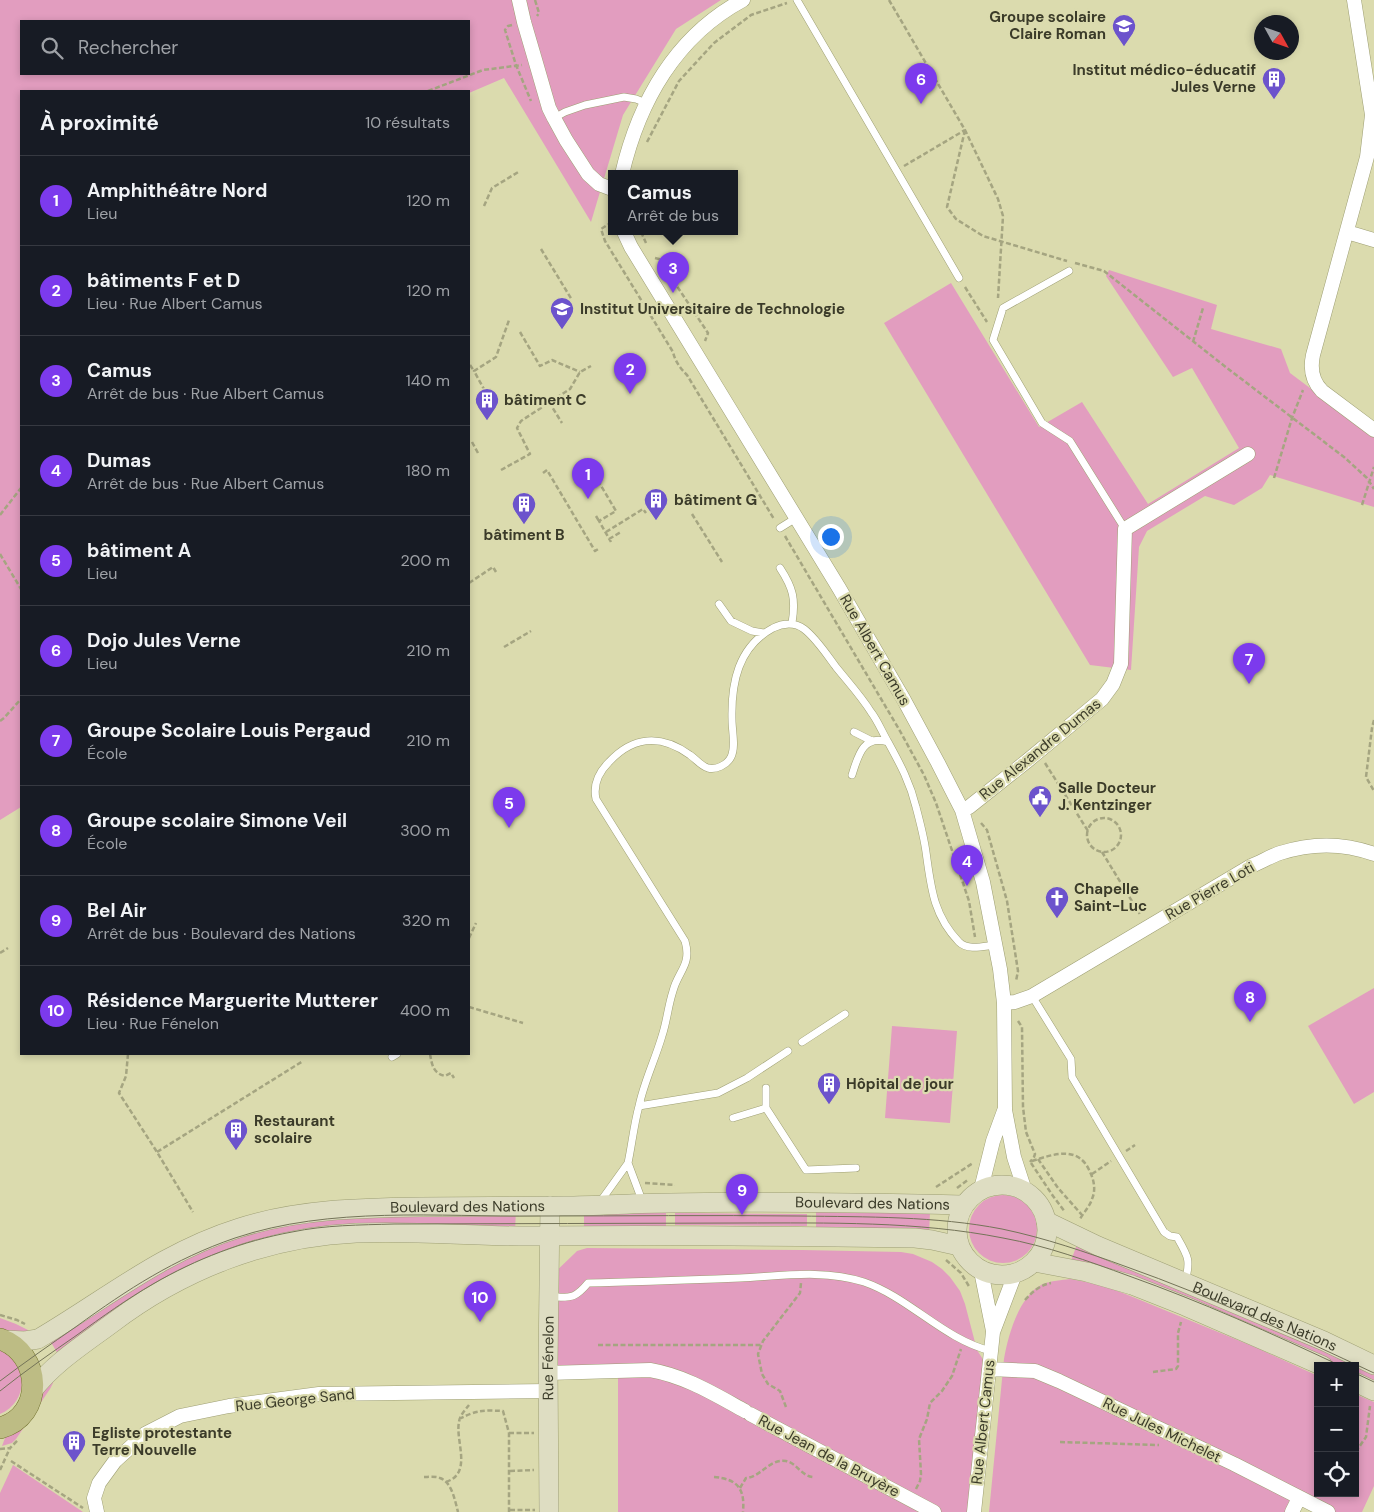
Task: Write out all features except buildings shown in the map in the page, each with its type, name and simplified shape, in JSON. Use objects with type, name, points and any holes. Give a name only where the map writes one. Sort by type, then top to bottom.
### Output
[{"type":"main road","points":[[976,1183],[1002,1184],[1025,1191],[1035,1199],[1042,1209],[1046,1220],[1046,1240],[1043,1250],[1034,1262],[1015,1274],[998,1276],[981,1271],[967,1261],[959,1246],[956,1230],[959,1198],[976,1183]]},
{"type":"main road","name":"Boulevard des Nations","points":[[2,1340],[25,1341],[38,1338],[170,1256],[206,1240],[266,1220],[326,1210],[643,1204],[920,1204],[959,1198]]},
{"type":"main road","name":"Rue Fénelon","points":[[548,1511],[550,1206]]},
{"type":"main road","name":"Boulevard des Nations","points":[[1046,1220],[1098,1246],[1324,1341],[1374,1365]]},
{"type":"main road","name":"Boulevard des Nations","points":[[33,1390],[44,1376],[73,1352],[152,1294],[216,1263],[264,1247],[292,1241],[356,1233],[410,1233],[521,1237],[774,1236],[915,1238],[959,1246]]},
{"type":"main road","name":"Boulevard des Nations","points":[[1034,1262],[1087,1272],[1132,1285],[1314,1362]]},
{"type":"main road","points":[[2,1340],[17,1348],[27,1361],[33,1379],[33,1390],[24,1412],[15,1420],[4,1435]]},
{"type":"main road","points":[[1359,1384],[1373,1390]]},
{"type":"street","points":[[519,0],[549,108],[566,140],[588,174],[599,184],[608,188]]},
{"type":"street","points":[[623,170],[633,135],[646,102],[675,56],[701,29],[728,8],[743,0]]},
{"type":"street","points":[[1354,0],[1370,72],[1373,115],[1367,157],[1313,355],[1311,370],[1316,385],[1322,391],[1374,430]]},
{"type":"street","points":[[1347,232],[1374,240]]},
{"type":"street","name":"Rue Albert Camus","points":[[625,235],[631,248],[839,588],[904,700],[962,810],[983,882],[1000,969],[1004,1003],[1004,1110],[1014,1157],[1025,1191]]},
{"type":"street","points":[[1125,529],[1248,454]]},
{"type":"street","name":"Rue Alexandre Dumas","points":[[962,810],[969,807],[1102,699],[1113,684],[1121,664],[1125,529]]},
{"type":"street","name":"Rue Pierre Loti","points":[[1004,1003],[1032,996],[1252,866],[1280,853],[1306,848],[1336,846],[1358,848],[1374,854]]},
{"type":"street","name":"Rue Albert Camus","points":[[976,1183],[1004,1110]]},
{"type":"street","name":"Rue Albert Camus","points":[[981,1271],[993,1332]]},
{"type":"street","name":"Rue Albert Camus","points":[[974,1512],[993,1332],[1015,1274]]},
{"type":"street","name":"Rue Jules Michelet","points":[[989,1368],[1035,1371],[1059,1381],[1234,1464],[1328,1512]]},
{"type":"street","name":"Rue Jean de la Bruyère","points":[[548,1382],[650,1370],[663,1372],[700,1386],[934,1512]]},
{"type":"street","name":"Rue George Sand","points":[[91,1511],[99,1483],[115,1461],[145,1434],[180,1416],[229,1406],[319,1394],[473,1392],[548,1382]]},
{"type":"street","points":[[1292,1512],[1299,1498]]},
{"type":"lane","points":[[797,0],[959,278]]},
{"type":"lane","points":[[554,118],[585,105],[624,97],[646,102]]},
{"type":"lane","points":[[1069,271],[1003,308],[993,340],[1042,423],[1070,441],[1125,529]]},
{"type":"lane","points":[[780,528],[796,518]]},
{"type":"lane","points":[[780,568],[789,582],[792,591],[795,607],[792,623]]},
{"type":"lane","points":[[719,604],[731,621],[752,631],[764,633]]},
{"type":"lane","points":[[598,1205],[628,1163],[639,1106],[648,1074],[662,1037],[673,989],[688,958],[688,950],[685,941],[596,799],[598,775],[610,760],[627,746],[642,741],[662,741],[674,745],[709,768],[720,767],[726,763],[731,758],[733,744],[734,684],[740,661],[751,645],[764,633],[777,626],[792,623],[804,629],[823,649],[872,712],[909,782],[926,851],[928,872],[937,908],[948,928],[961,944],[969,948],[995,945]]},
{"type":"lane","points":[[854,732],[872,741]]},
{"type":"lane","points":[[852,775],[860,752],[872,741],[879,739],[888,742]]},
{"type":"lane","points":[[1032,996],[1071,1060],[1072,1077],[1164,1232],[1170,1236],[1177,1237],[1184,1248],[1189,1264],[1185,1282]]},
{"type":"lane","points":[[802,1042],[845,1014]]},
{"type":"lane","points":[[639,1106],[718,1094],[747,1078],[788,1051]]},
{"type":"lane","points":[[766,1088],[766,1108],[806,1170],[856,1168]]},
{"type":"lane","points":[[734,1118],[766,1108]]},
{"type":"lane","points":[[628,1163],[643,1204]]},
{"type":"lane","points":[[549,1297],[571,1298],[580,1293],[588,1283],[816,1274],[862,1281],[882,1289],[940,1328],[979,1348],[991,1351]]},
{"type":"path","points":[[645,146],[679,81],[714,43],[751,15],[797,0]]},
{"type":"path","points":[[889,0],[965,130],[998,199],[1002,216],[998,301]]},
{"type":"path","points":[[470,75],[483,70],[536,63]]},
{"type":"path","points":[[431,90],[470,75]]},
{"type":"path","points":[[896,170],[965,130]]},
{"type":"path","points":[[965,130],[947,207],[956,219],[983,236],[1104,271],[1193,342],[1344,456],[1370,482],[1374,489]]},
{"type":"path","points":[[484,206],[492,188],[520,171]]},
{"type":"path","points":[[541,248],[572,300]]},
{"type":"path","points":[[959,278],[989,325],[993,316]]},
{"type":"path","points":[[1193,342],[1203,308]]},
{"type":"path","points":[[474,371],[496,357],[509,320]]},
{"type":"path","points":[[520,332],[540,366],[552,360],[580,372]]},
{"type":"path","points":[[470,365],[485,390]]},
{"type":"path","points":[[501,470],[530,454],[517,428],[521,421],[570,389],[580,372],[591,366]]},
{"type":"path","points":[[1274,478],[1292,418],[1305,385],[1313,377]]},
{"type":"path","points":[[543,399],[562,423]]},
{"type":"path","points":[[472,442],[478,453]]},
{"type":"path","points":[[1362,505],[1374,467]]},
{"type":"path","points":[[543,473],[547,470],[595,551],[600,548]]},
{"type":"path","points":[[594,474],[616,511],[599,521]]},
{"type":"path","points":[[0,515],[20,489]]},
{"type":"path","points":[[605,532],[644,509],[646,513]]},
{"type":"path","points":[[692,514],[722,562]]},
{"type":"path","points":[[596,516],[610,540],[621,532]]},
{"type":"path","points":[[580,536],[584,533]]},
{"type":"path","points":[[0,554],[20,587]]},
{"type":"path","points":[[470,582],[493,567],[496,572]]},
{"type":"path","points":[[504,647],[530,631]]},
{"type":"path","points":[[0,721],[20,700]]},
{"type":"path","points":[[1374,720],[1366,777],[1374,791]]},
{"type":"path","points":[[1038,752],[1088,831],[1092,847],[1102,852],[1108,852],[1118,846],[1121,836],[1118,826],[1114,822],[1104,818],[1094,822],[1088,831]]},
{"type":"path","points":[[1102,852],[1148,928]]},
{"type":"path","points":[[470,936],[476,923]]},
{"type":"path","points":[[0,953],[8,948]]},
{"type":"path","points":[[470,1007],[523,1023]]},
{"type":"path","points":[[128,1055],[126,1076],[119,1093],[158,1152],[193,1212]]},
{"type":"path","points":[[430,1055],[432,1066],[438,1074],[445,1076],[451,1073],[454,1078]]},
{"type":"path","points":[[158,1152],[302,1061]]},
{"type":"path","points":[[1068,1215],[1030,1162],[1058,1154],[1071,1154],[1080,1157],[1086,1163],[1092,1174],[1095,1188],[1091,1203],[1078,1222]]},
{"type":"path","points":[[1038,1159],[1058,1188],[1082,1215]]},
{"type":"path","points":[[934,1188],[976,1161]]},
{"type":"path","points":[[959,1198],[976,1183]]},
{"type":"path","points":[[943,1258],[961,1274],[970,1288]]},
{"type":"path","points":[[786,1407],[780,1391],[768,1384],[762,1374],[758,1354],[762,1345],[800,1293],[801,1274]]},
{"type":"path","points":[[1024,1300],[1044,1284],[1055,1282]]},
{"type":"path","points":[[1153,1372],[1176,1369],[1178,1366],[1178,1334],[1185,1306]]},
{"type":"path","points":[[0,1315],[25,1324]]},
{"type":"path","points":[[909,1499],[920,1481],[919,1440],[927,1419],[930,1403],[942,1391],[952,1376],[963,1340]]},
{"type":"path","points":[[598,1346],[762,1345]]},
{"type":"path","points":[[1359,1447],[1366,1437],[1373,1390]]},
{"type":"path","points":[[446,1482],[456,1476],[462,1462],[458,1429],[459,1419],[471,1402],[473,1392]]},
{"type":"path","points":[[459,1419],[482,1410],[502,1411],[510,1433],[509,1511],[548,1511]]},
{"type":"path","points":[[510,1433],[548,1432]]},
{"type":"path","points":[[0,1470],[4,1435]]},
{"type":"path","points":[[1060,1442],[1162,1445]]},
{"type":"path","points":[[11,1461],[91,1511]]},
{"type":"path","points":[[740,1488],[746,1478],[756,1476],[770,1465],[784,1461],[790,1463],[806,1476],[813,1477]]},
{"type":"path","points":[[509,1471],[548,1469]]},
{"type":"path","points":[[424,1477],[439,1477],[446,1482],[452,1492],[458,1512]]},
{"type":"path","points":[[714,1477],[729,1480],[740,1488],[744,1503],[743,1512]]},
{"type":"shaded area","points":[[0,0],[721,0],[676,29],[623,115],[591,222],[504,78],[470,93],[470,90],[20,90],[20,808],[0,820]]},
{"type":"shaded area","points":[[1109,270],[1217,305],[1211,329],[1281,349],[1290,373],[1374,436],[1374,507],[1270,475],[1262,488],[1234,505],[1205,496],[1147,531],[1139,547],[1131,670],[1090,665],[884,323],[951,283],[1039,427],[1082,402],[1148,504],[1239,448],[1192,368],[1173,377],[1106,276]]},
{"type":"shaded area","points":[[1374,988],[1374,1092],[1354,1104],[1308,1026]]},
{"type":"shaded area","points":[[892,1026],[957,1031],[950,1123],[885,1118]]},
{"type":"shaded area","points":[[1003,1195],[1016,1197],[1027,1205],[1035,1216],[1037,1229],[1035,1242],[1027,1253],[1016,1261],[1003,1263],[990,1261],[979,1253],[971,1242],[969,1229],[971,1216],[979,1205],[990,1197]]},
{"type":"shaded area","points":[[666,1207],[666,1232],[584,1230],[584,1210]]},
{"type":"shaded area","points":[[816,1207],[930,1212],[929,1235],[816,1232]]},
{"type":"shaded area","points":[[516,1209],[515,1232],[242,1249],[59,1356],[48,1337],[175,1257],[289,1219]]},
{"type":"shaded area","points":[[675,1213],[807,1214],[807,1226],[675,1225]]},
{"type":"shaded area","points":[[1078,1242],[1356,1362],[1322,1362],[1070,1263]]},
{"type":"shaded area","points":[[587,1248],[901,1252],[913,1254],[932,1262],[950,1277],[960,1291],[977,1350],[989,1369],[974,1512],[618,1512],[618,1371],[548,1373],[549,1278],[577,1251]]},
{"type":"shaded area","points":[[1070,1279],[1102,1285],[1257,1348],[1314,1374],[1314,1497],[1359,1497],[1359,1396],[1374,1402],[1374,1486],[1362,1512],[1328,1512],[1299,1498],[1292,1512],[989,1512],[1004,1359],[1008,1339],[1016,1317],[1027,1297],[1043,1284]]},
{"type":"shaded area","points":[[0,1318],[28,1330],[26,1336],[0,1329]]},
{"type":"shaded area","points":[[0,1349],[16,1363],[22,1382],[17,1400],[10,1408],[0,1414]]},
{"type":"shaded area","points":[[1359,1364],[1374,1370],[1374,1386],[1359,1379]]},
{"type":"shaded area","points":[[53,1377],[50,1389],[16,1439],[12,1443],[2,1446],[5,1438],[36,1403]]},
{"type":"shaded area","points":[[13,1465],[83,1512],[0,1512],[0,1493]]},
{"type":"tram line","points":[[0,1381],[133,1287],[192,1255],[235,1238],[271,1228],[308,1221],[385,1215],[850,1217],[926,1219],[977,1225],[1050,1241],[1159,1279],[1252,1317],[1374,1373]]},
{"type":"tram line","points":[[0,1391],[38,1362],[134,1296],[169,1275],[203,1259],[256,1240],[304,1230],[394,1224],[840,1223],[938,1228],[971,1232],[1035,1245],[1114,1270],[1210,1307],[1332,1362]]},
{"type":"tram line","points":[[1359,1375],[1374,1382]]},
{"type":"place","name":"Groupe scolaire Claire Roman","points":[[1124,47]]},
{"type":"place","name":"Institut médico-éducatif Jules Verne","points":[[1274,100]]},
{"type":"place","name":"Dojo Jules Verne","points":[[921,104]]},
{"type":"place","name":"Camus","points":[[673,293]]},
{"type":"place","name":"Institut Universitaire de Technologie","points":[[562,330]]},
{"type":"place","name":"bâtiments F et D","points":[[630,394]]},
{"type":"place","name":"bâtiment C","points":[[487,421]]},
{"type":"place","name":"Amphithéâtre Nord","points":[[588,499]]},
{"type":"place","name":"bâtiment G","points":[[656,521]]},
{"type":"place","name":"bâtiment B","points":[[524,525]]},
{"type":"place","name":"Groupe Scolaire Louis Pergaud","points":[[1249,684]]},
{"type":"place","name":"Salle Docteur J. Kentzinger","points":[[1040,818]]},
{"type":"place","name":"bâtiment A","points":[[509,828]]},
{"type":"place","name":"Dumas","points":[[967,886]]},
{"type":"place","name":"Chapelle Saint-Luc","points":[[1057,919]]},
{"type":"place","name":"Groupe scolaire Simone Veil","points":[[1250,1022]]},
{"type":"place","name":"Hôpital de jour","points":[[829,1105]]},
{"type":"place","name":"Restaurant scolaire","points":[[236,1151]]},
{"type":"place","name":"Bel Air","points":[[742,1215]]},
{"type":"place","name":"Résidence Marguerite Mutterer","points":[[480,1322]]},
{"type":"place","name":"Egliste protestante Terre Nouvelle","points":[[74,1463]]}]
